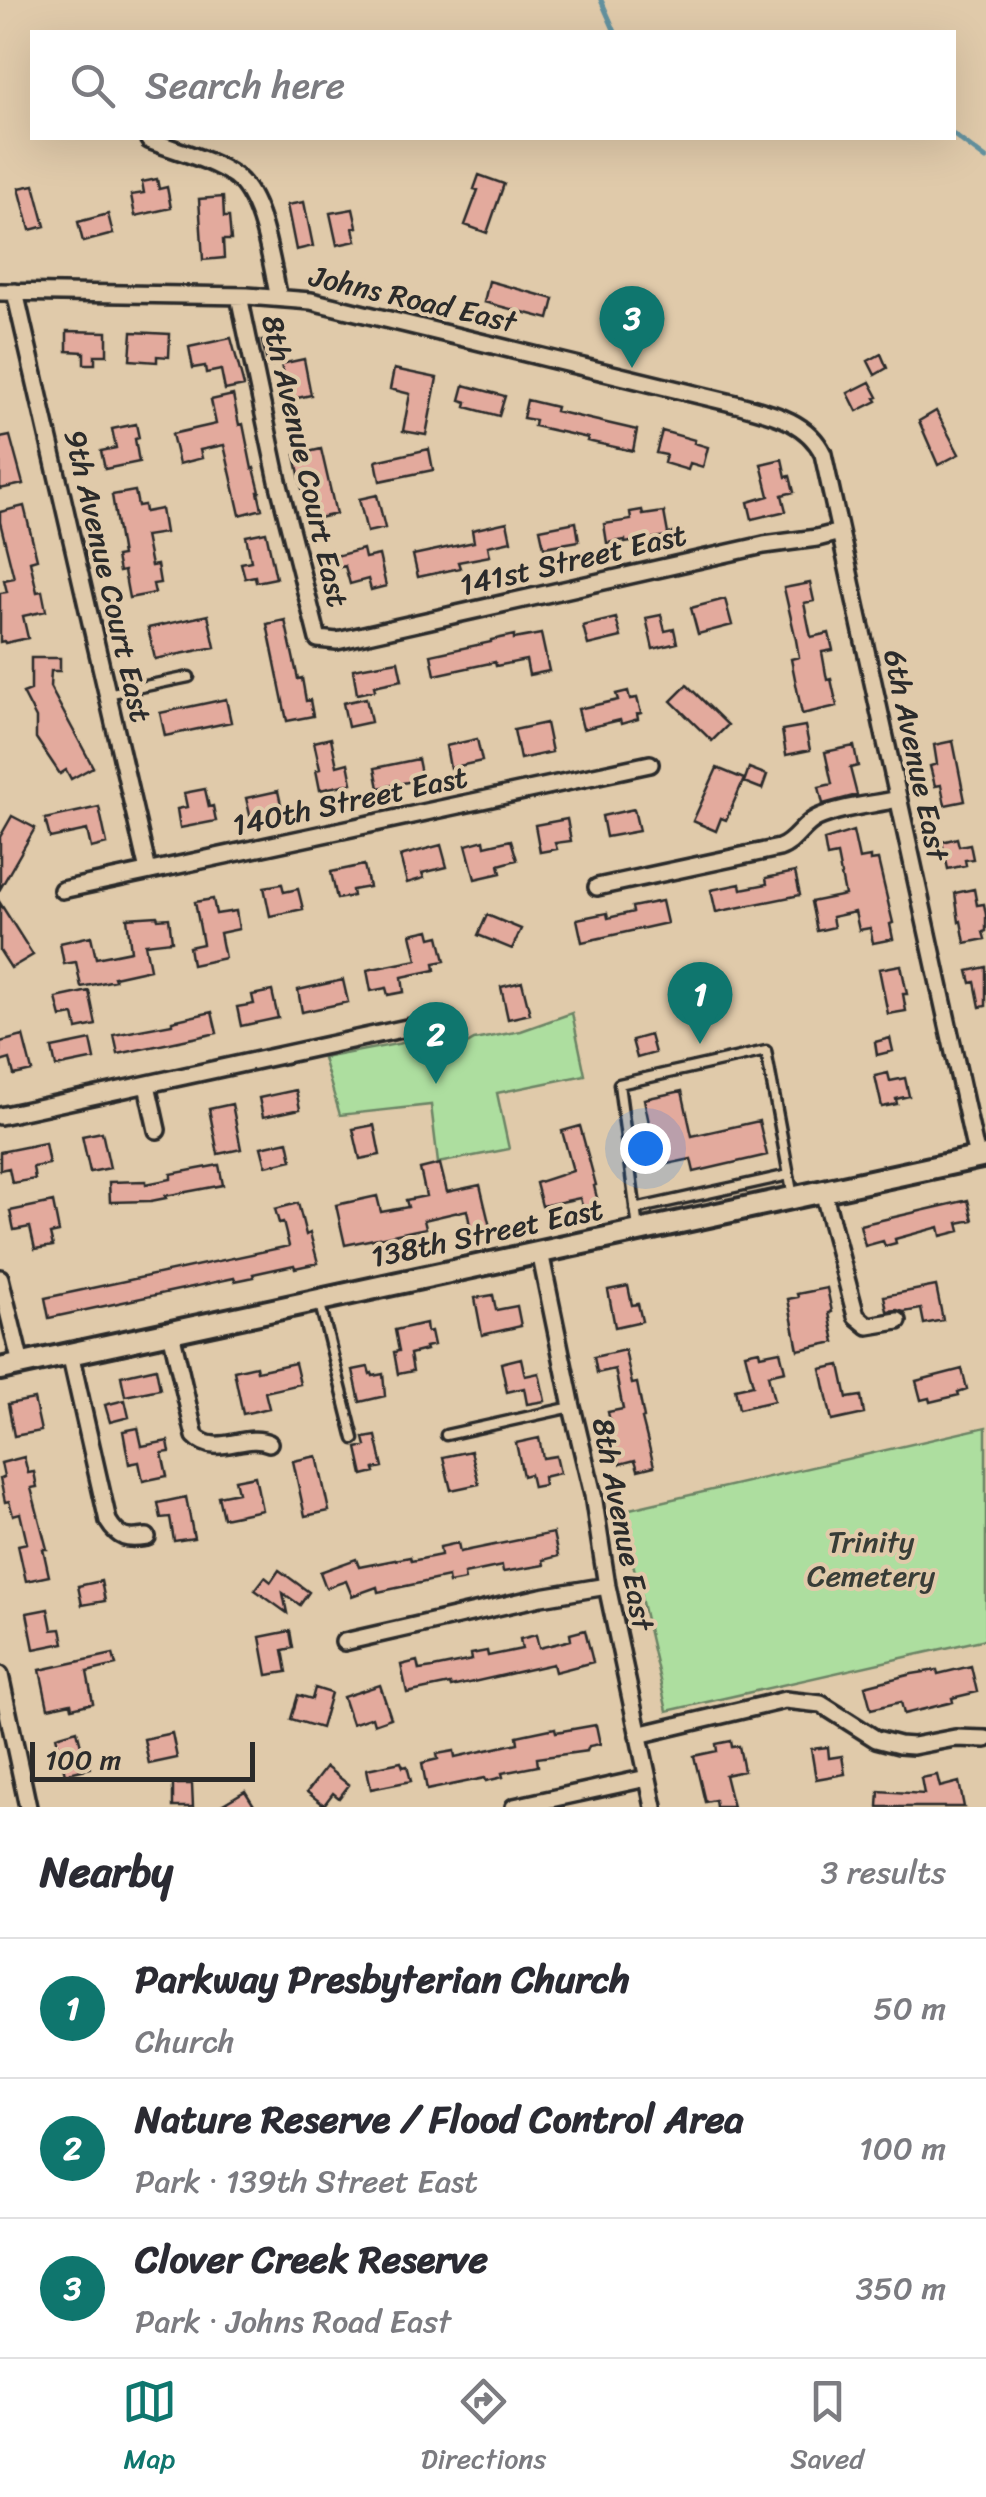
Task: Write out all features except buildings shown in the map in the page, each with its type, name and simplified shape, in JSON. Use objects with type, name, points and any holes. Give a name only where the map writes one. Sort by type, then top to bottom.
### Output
[{"type":"street","points":[[149,140],[219,167],[248,190],[256,204],[280,298]]},
{"type":"street","name":"Johns Road East","points":[[7,292],[238,296],[331,305],[736,404],[777,415],[803,429]]},
{"type":"street","name":"9th Avenue Court East","points":[[7,292],[148,871]]},
{"type":"street","name":"8th Avenue Court East","points":[[238,296],[318,638]]},
{"type":"street","name":"6th Avenue East","points":[[803,429],[823,454],[982,1157]]},
{"type":"street","name":"141st Street East","points":[[318,638],[338,641],[764,545],[840,532]]},
{"type":"street","name":"140th Street East","points":[[62,890],[650,764]]},
{"type":"street","points":[[597,888],[787,846],[816,819],[898,799]]},
{"type":"street","points":[[0,1116],[448,1019]]},
{"type":"street","points":[[146,1084],[157,1130]]},
{"type":"street","name":"138th Street East","points":[[10,1366],[982,1157]]},
{"type":"street","points":[[823,1191],[846,1285],[860,1321],[868,1326],[898,1321]]},
{"type":"street","name":"8th Avenue East","points":[[540,1252],[597,1514],[607,1586],[654,1807]]},
{"type":"street","points":[[0,1278],[10,1366]]},
{"type":"street","points":[[171,1332],[195,1436],[215,1446],[252,1439],[269,1443]]},
{"type":"street","points":[[70,1353],[108,1521],[129,1540],[147,1537]]},
{"type":"street","points":[[344,1642],[607,1586]]},
{"type":"street","points":[[0,1674],[28,1807]]},
{"type":"street","points":[[638,1735],[785,1700],[821,1704],[876,1739],[899,1746],[955,1738],[986,1739]]},
{"type":"street","points":[[514,1807],[647,1778]]},
{"type":"lane","points":[[107,694],[189,676]]},
{"type":"lane","points":[[638,1231],[619,1084],[766,1051],[793,1197]]},
{"type":"lane","points":[[635,1208],[789,1175]]},
{"type":"lane","points":[[319,1300],[354,1438]]},
{"type":"lane","points":[[446,1435],[572,1407]]},
{"type":"green space","points":[[572,1013],[585,1075],[497,1093],[509,1149],[438,1163],[431,1105],[340,1115],[323,1058],[423,1039],[453,1049]]},
{"type":"green space","name":"Trinity Cemetery","points":[[986,1427],[986,1639],[667,1711],[621,1511]]},
{"type":"waterway","points":[[601,0],[614,30]]},
{"type":"waterway","points":[[956,136],[986,159]]},
{"type":"place","name":"Clover Creek Reserve","points":[[632,368]]},
{"type":"place","name":"Parkway Presbyterian Church","points":[[700,1044]]},
{"type":"place","name":"Nature Reserve / Flood Control Area","points":[[436,1084]]}]
